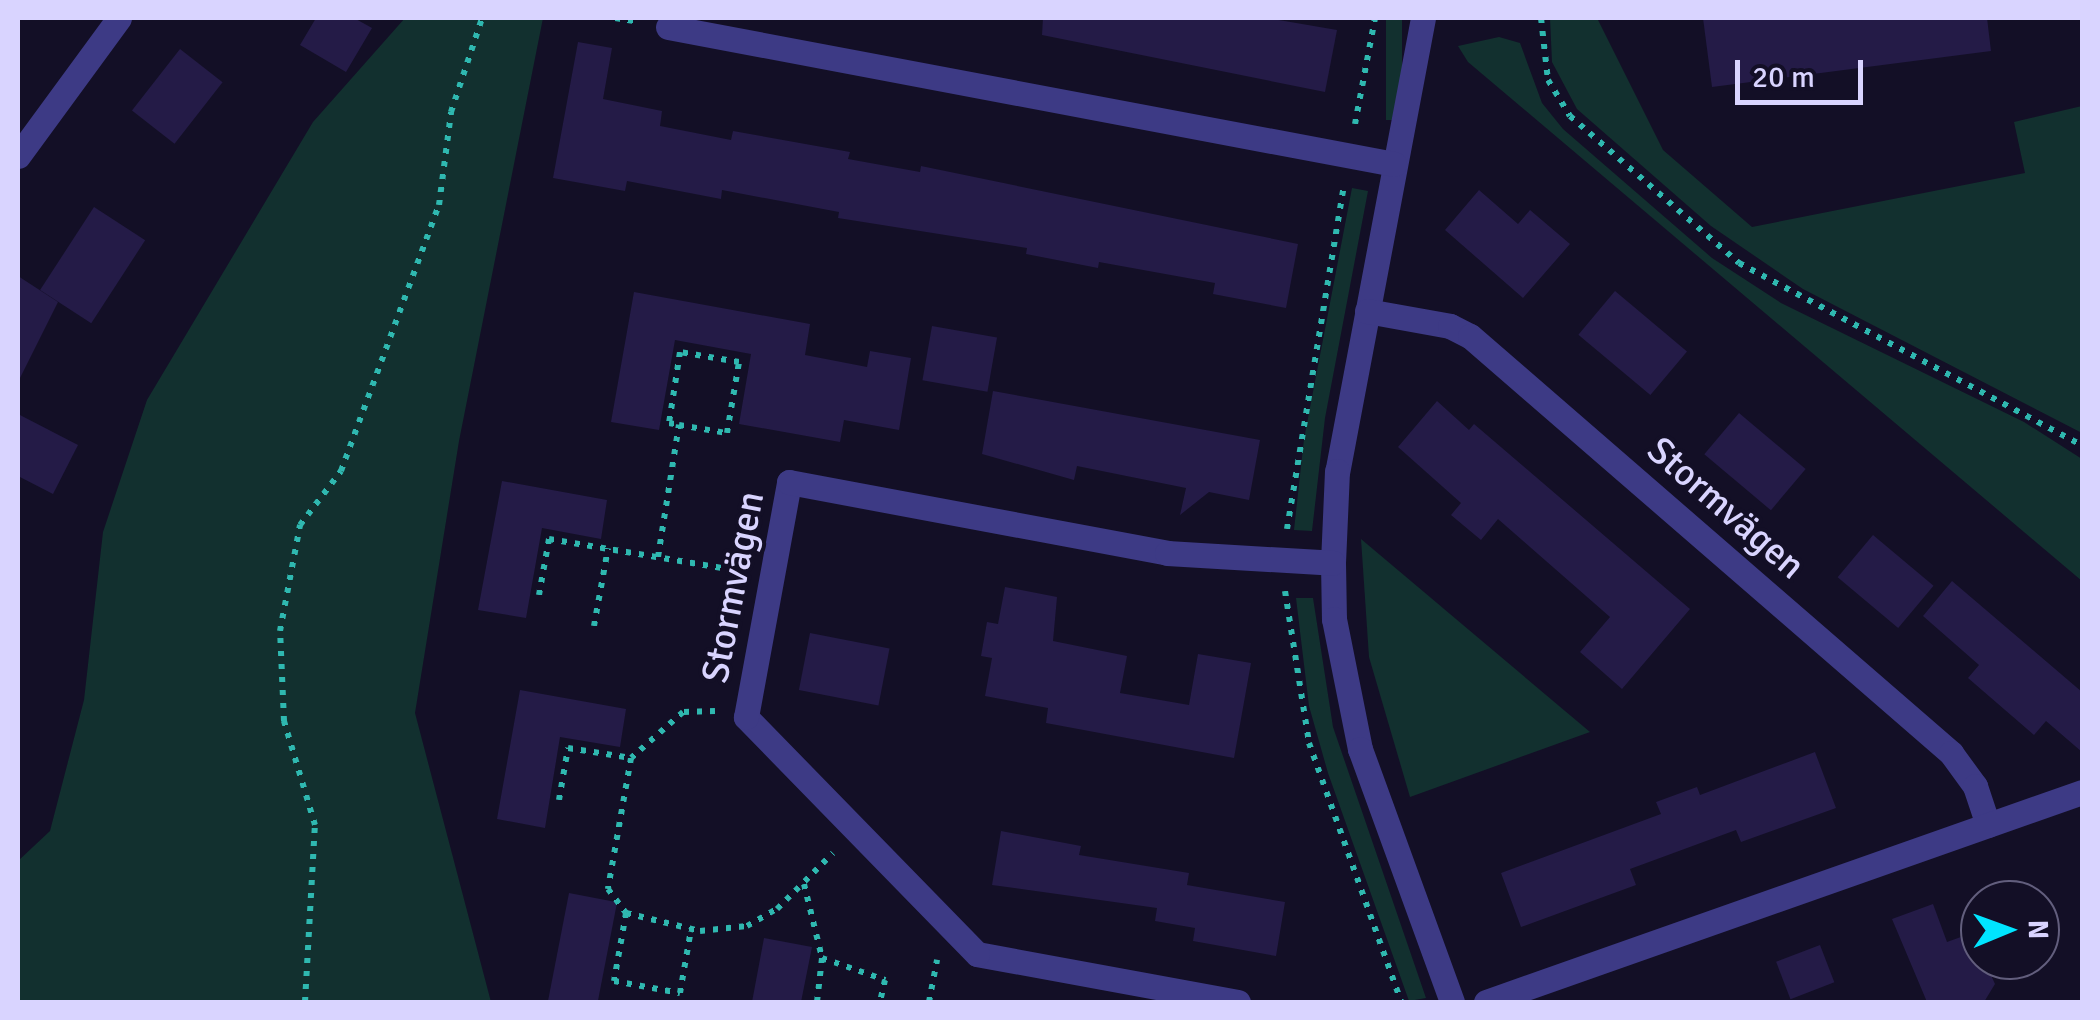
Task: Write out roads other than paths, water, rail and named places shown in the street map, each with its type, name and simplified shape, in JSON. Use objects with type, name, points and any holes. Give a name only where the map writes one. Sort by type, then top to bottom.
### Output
[{"type":"street","points":[[18,156],[119,18]]},
{"type":"street","points":[[1423,18],[1338,471],[1334,619],[1360,749],[1452,1002]]},
{"type":"street","points":[[668,27],[1394,164]]},
{"type":"street","name":"Stormvägen","points":[[1367,311],[1450,326],[1470,336],[1951,753],[1976,786],[1988,825]]},
{"type":"street","name":"Stormvägen","points":[[1238,1002],[977,954],[746,716],[789,482],[1167,553],[1333,563]]},
{"type":"street","points":[[1486,1002],[2082,792]]}]
